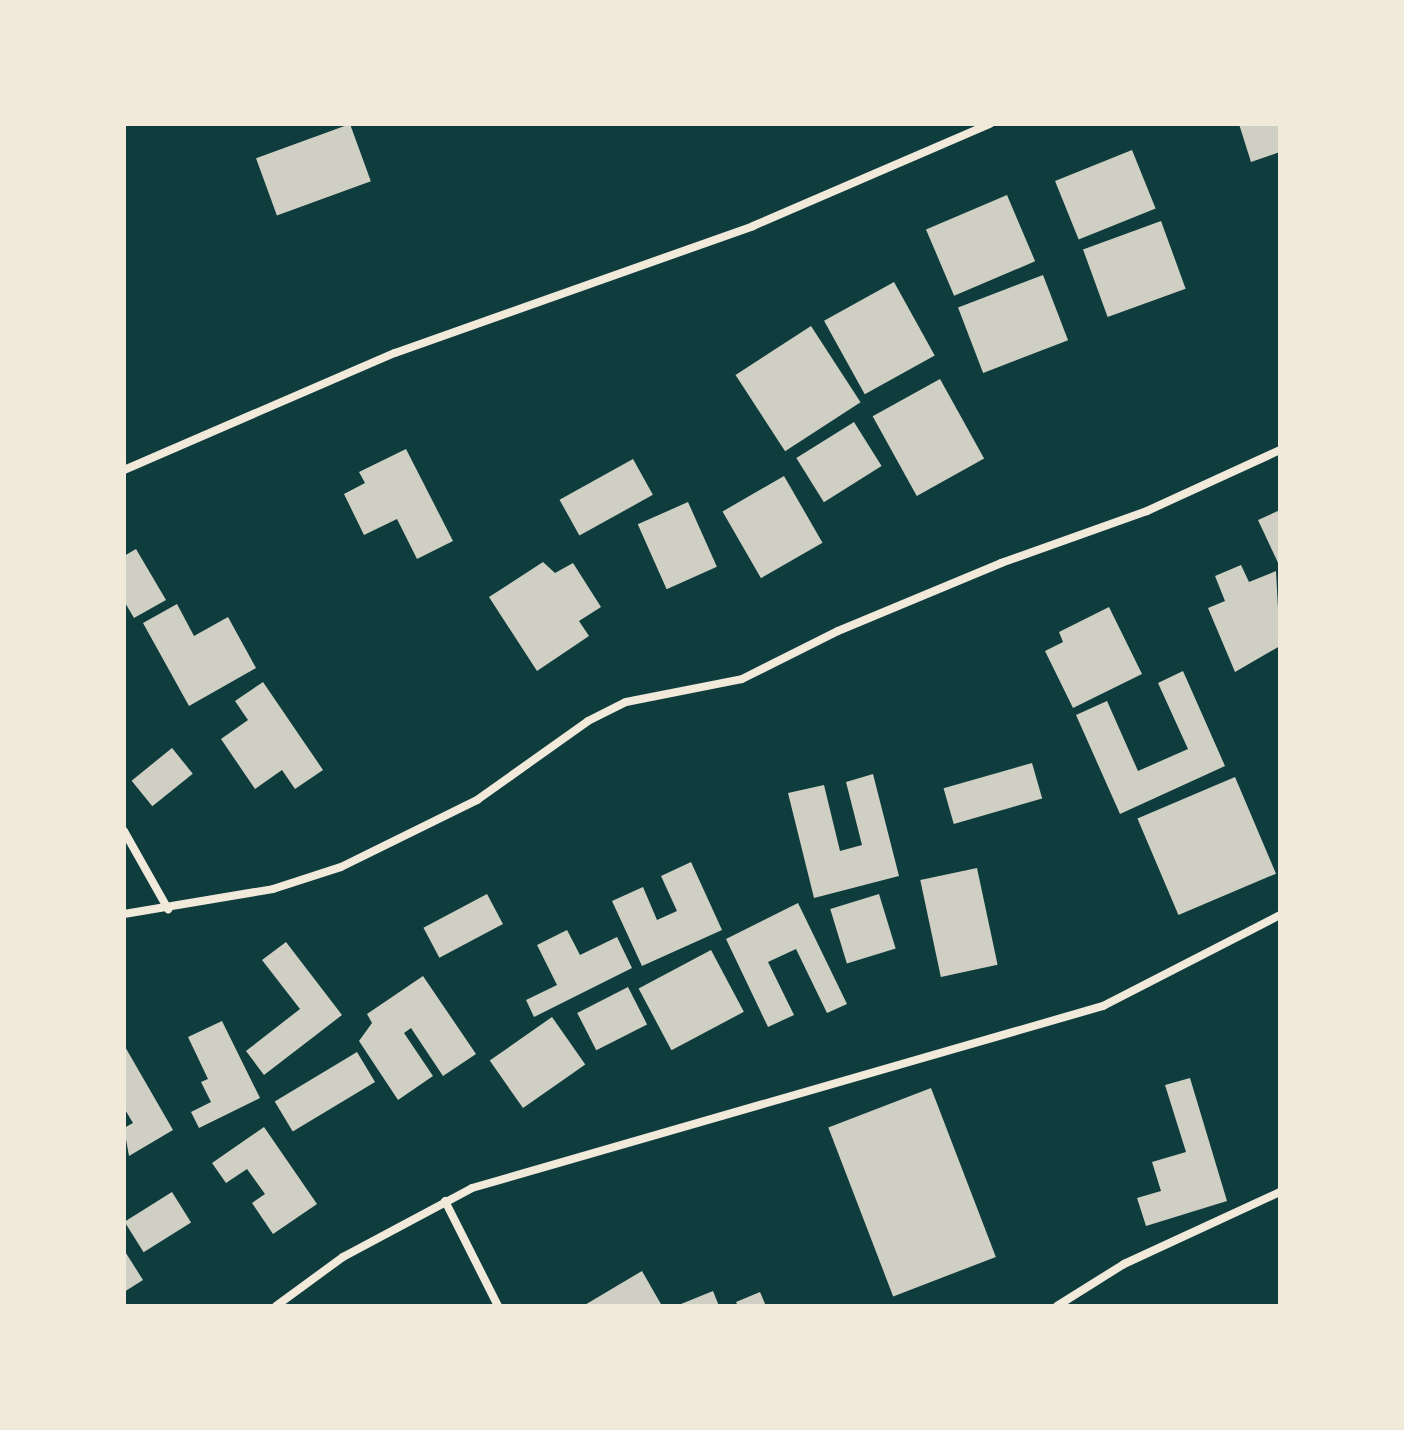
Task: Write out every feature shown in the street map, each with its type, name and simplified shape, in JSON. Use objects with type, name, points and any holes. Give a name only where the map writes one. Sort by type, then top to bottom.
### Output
[{"type":"street","points":[[124,470],[395,353],[753,226],[990,124]]},
{"type":"street","points":[[124,914],[273,889],[341,867],[477,800],[588,721],[626,702],[742,679],[851,625],[1001,563],[1147,511],[1280,450]]},
{"type":"street","points":[[124,831],[168,909]]},
{"type":"street","points":[[276,1306],[343,1257],[445,1201],[608,1145],[1091,1010],[1280,915]]},
{"type":"street","points":[[1057,1306],[1124,1264],[1280,1192]]},
{"type":"street","points":[[445,1201],[498,1306]]},
{"type":"building","points":[[350,124],[371,181],[277,216],[256,158]]},
{"type":"building","points":[[1239,124],[1280,124],[1280,152],[1251,162]]},
{"type":"building","points":[[1132,150],[1156,208],[1079,240],[1055,181]]},
{"type":"building","points":[[1007,195],[1035,261],[954,296],[926,229]]},
{"type":"building","points":[[1161,221],[1186,289],[1108,317],[1083,249]]},
{"type":"building","points":[[1043,275],[1068,340],[983,373],[958,308]]},
{"type":"building","points":[[894,282],[935,355],[865,394],[824,321]]},
{"type":"building","points":[[811,326],[861,402],[785,451],[736,375]]},
{"type":"building","points":[[940,379],[984,459],[917,496],[873,416]]},
{"type":"building","points":[[854,422],[882,466],[824,502],[796,458]]},
{"type":"building","points":[[406,449],[453,541],[417,559],[397,519],[364,535],[344,494],[365,483],[359,472]]},
{"type":"building","points":[[633,459],[653,495],[579,536],[560,500]]},
{"type":"building","points":[[784,476],[822,543],[761,578],[723,511]]},
{"type":"building","points":[[688,502],[717,567],[667,589],[638,524]]},
{"type":"building","points":[[1280,510],[1280,567],[1258,520]]},
{"type":"building","points":[[136,549],[166,600],[134,618],[124,601],[124,556]]},
{"type":"building","points":[[543,562],[555,573],[573,563],[601,607],[579,621],[589,636],[537,671],[489,597]]},
{"type":"building","points":[[1241,565],[1249,582],[1276,571],[1280,646],[1235,672],[1208,608],[1225,601],[1215,576]]},
{"type":"building","points":[[177,604],[194,636],[228,617],[256,668],[189,706],[143,623]]},
{"type":"building","points":[[1109,607],[1142,674],[1073,708],[1045,651],[1063,642],[1059,632]]},
{"type":"building","points":[[1183,671],[1225,766],[1120,814],[1076,715],[1107,701],[1138,771],[1188,749],[1158,683]]},
{"type":"building","points":[[263,682],[323,770],[295,789],[282,770],[255,789],[221,739],[248,720],[235,701]]},
{"type":"building","points":[[172,748],[193,774],[152,806],[132,781]]},
{"type":"building","points":[[1032,763],[1042,799],[954,824],[944,788]]},
{"type":"building","points":[[873,774],[899,876],[814,898],[788,793],[824,785],[840,851],[862,845],[846,782]]},
{"type":"building","points":[[1235,777],[1276,874],[1178,915],[1137,818]]},
{"type":"building","points":[[691,862],[722,930],[642,966],[612,901],[643,887],[657,920],[677,911],[661,876]]},
{"type":"building","points":[[977,868],[998,965],[941,977],[920,880]]},
{"type":"building","points":[[487,894],[503,924],[439,958],[423,928]]},
{"type":"building","points":[[879,894],[896,949],[847,963],[830,909]]},
{"type":"building","points":[[798,903],[847,1004],[827,1013],[796,949],[768,962],[794,1015],[768,1027],[726,939]]},
{"type":"building","points":[[567,930],[580,955],[617,937],[632,968],[534,1017],[526,1000],[557,985],[537,945]]},
{"type":"building","points":[[286,942],[342,1015],[264,1075],[246,1051],[300,1009],[262,960]]},
{"type":"building","points":[[711,950],[744,1012],[671,1050],[639,988]]},
{"type":"building","points":[[423,976],[476,1054],[443,1076],[411,1028],[404,1033],[433,1076],[398,1100],[359,1041],[372,1023],[367,1014]]},
{"type":"building","points":[[628,987],[647,1024],[596,1050],[577,1013]]},
{"type":"building","points":[[552,1017],[585,1065],[523,1108],[490,1061]]},
{"type":"building","points":[[222,1021],[260,1098],[199,1128],[191,1112],[211,1102],[201,1082],[208,1079],[188,1037]]},
{"type":"building","points":[[124,1045],[173,1130],[129,1156],[124,1128],[133,1123],[124,1108]]},
{"type":"building","points":[[357,1052],[375,1082],[293,1131],[275,1101]]},
{"type":"building","points":[[1190,1078],[1227,1201],[1146,1226],[1137,1198],[1161,1191],[1152,1162],[1186,1152],[1165,1085]]},
{"type":"building","points":[[931,1088],[996,1257],[893,1296],[828,1127]]},
{"type":"building","points":[[264,1127],[317,1204],[273,1234],[252,1203],[265,1194],[247,1169],[226,1183],[212,1163]]},
{"type":"building","points":[[172,1192],[191,1223],[144,1252],[125,1222]]},
{"type":"building","points":[[124,1250],[143,1280],[124,1292]]},
{"type":"building","points":[[642,1271],[662,1306],[583,1306]]},
{"type":"building","points":[[713,1291],[719,1306],[681,1304]]},
{"type":"building","points":[[760,1292],[766,1306],[738,1306],[736,1302]]}]
